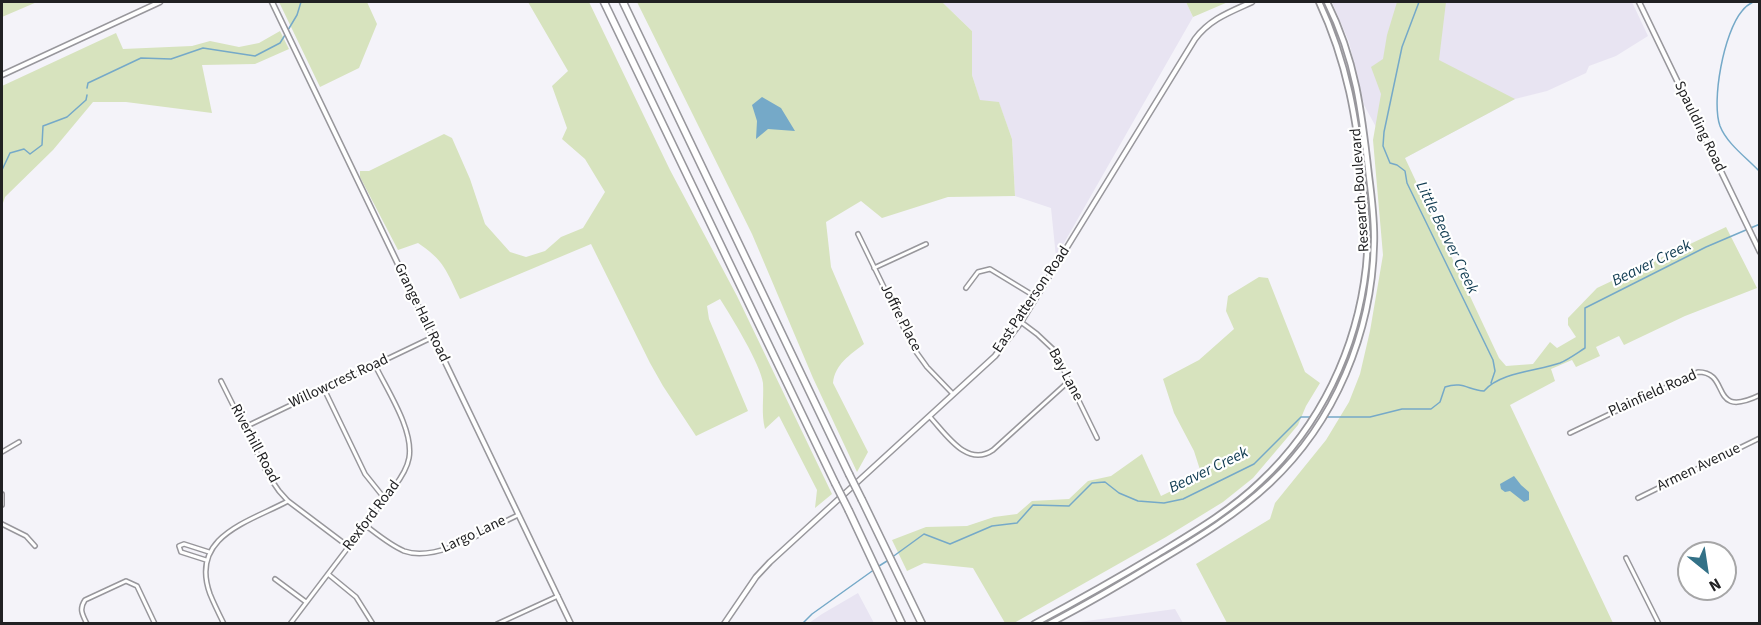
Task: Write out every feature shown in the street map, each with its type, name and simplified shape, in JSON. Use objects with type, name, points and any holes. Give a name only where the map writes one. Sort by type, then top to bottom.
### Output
[{"type":"highway","points":[[604,2],[902,624]]},
{"type":"highway","points":[[623,2],[922,624]]},
{"type":"main road","name":"Research Boulevard","points":[[1034,624],[1176,543],[1229,508],[1260,483],[1286,455],[1325,400],[1346,353],[1362,297],[1366,264],[1366,216],[1359,142],[1347,76],[1332,28],[1319,2]]},
{"type":"main road","name":"Research Boulevard","points":[[1049,624],[1124,583],[1221,523],[1272,482],[1316,429],[1348,372],[1360,335],[1371,285],[1374,220],[1362,112],[1354,72],[1338,25],[1327,2]]},
{"type":"street","points":[[2,75],[160,2]]},
{"type":"street","name":"Grange Hall Road","points":[[272,2],[571,624]]},
{"type":"street","name":"East Patterson Road","points":[[724,624],[756,577],[770,562],[995,356],[1021,322],[1195,39],[1203,28],[1216,18],[1252,2]]},
{"type":"street","name":"Spaulding Road","points":[[1639,2],[1760,252]]},
{"type":"street","name":"Joffre Place","points":[[858,234],[914,349],[927,367],[954,395]]},
{"type":"street","points":[[874,268],[926,244]]},
{"type":"street","points":[[966,288],[978,272],[990,269],[1036,297]]},
{"type":"street","name":"Bay Lane","points":[[1021,322],[1051,346],[1097,438]]},
{"type":"street","name":"Willowcrest Road","points":[[245,427],[433,337]]},
{"type":"street","name":"Rexford Road","points":[[290,624],[385,499],[405,470],[409,458],[410,446],[405,426],[375,364]]},
{"type":"street","name":"Plainfield Road","points":[[1570,433],[1698,372],[1705,372],[1712,376],[1724,395],[1733,402],[1744,402],[1760,395]]},
{"type":"street","name":"Riverhill Road","points":[[220,381],[268,476],[288,501],[349,547]]},
{"type":"street","points":[[930,417],[965,453],[975,456],[985,455],[1069,381]]},
{"type":"street","points":[[324,389],[365,474],[385,499]]},
{"type":"street","name":"Armen Avenue","points":[[1638,498],[1760,438]]},
{"type":"street","points":[[2,452],[20,442]]},
{"type":"street","points":[[2,494],[2,505]]},
{"type":"street","points":[[224,624],[210,593],[206,560],[209,552],[223,535],[288,501]]},
{"type":"street","name":"Largo Lane","points":[[365,525],[399,549],[425,554],[450,548],[518,514]]},
{"type":"street","points":[[2,524],[26,536],[35,546]]},
{"type":"street","points":[[206,560],[181,552],[179,546],[184,544],[209,552]]},
{"type":"street","points":[[1626,558],[1659,624]]},
{"type":"street","points":[[328,574],[356,597],[373,624]]},
{"type":"street","points":[[275,579],[306,602]]},
{"type":"street","points":[[87,624],[81,610],[85,600],[126,581],[132,582],[140,591],[155,624]]},
{"type":"street","points":[[498,623],[558,596]]},
{"type":"shaded area","points":[[942,2],[1186,2],[1193,17],[1056,257],[1051,208],[1015,196],[1012,139],[999,103],[980,101],[972,75],[972,31]]},
{"type":"shaded area","points":[[1332,2],[1632,2],[1648,36],[1616,56],[1589,66],[1586,73],[1547,91],[1515,99],[1405,158],[1382,138],[1364,105],[1349,42]]},
{"type":"shaded area","points":[[858,593],[874,623],[809,623],[822,614]]},
{"type":"shaded area","points":[[1175,609],[1183,623],[1076,623],[1079,622]]},
{"type":"green space","points":[[2,2],[37,2],[2,17]]},
{"type":"green space","points":[[279,2],[367,2],[377,24],[359,68],[320,87]]},
{"type":"green space","points":[[528,2],[589,2],[670,170],[737,296],[832,494],[815,508],[817,490],[779,416],[765,429],[761,375],[745,341],[720,299],[707,306],[709,319],[748,411],[696,436],[650,363],[591,244],[460,299],[444,267],[427,249],[418,243],[398,250],[360,177],[360,171],[369,171],[444,134],[452,138],[470,179],[485,224],[510,252],[526,257],[545,251],[561,237],[583,228],[605,192],[585,159],[562,139],[567,128],[552,86],[568,71]]},
{"type":"green space","points":[[637,2],[942,2],[972,31],[972,75],[980,100],[999,102],[1012,139],[1015,196],[948,197],[882,218],[861,201],[826,222],[831,267],[864,344],[840,365],[833,383],[868,452],[857,472],[813,378],[752,234]]},
{"type":"green space","points":[[1186,2],[1228,2],[1193,17]]},
{"type":"green space","points":[[1397,2],[1446,2],[1439,60],[1515,99],[1405,158],[1499,358],[1506,366],[1533,364],[1550,342],[1557,348],[1576,337],[1568,325],[1568,318],[1597,288],[1726,227],[1757,288],[1685,316],[1624,345],[1619,336],[1596,347],[1600,356],[1576,367],[1572,360],[1551,369],[1555,381],[1510,405],[1613,623],[1227,623],[1196,564],[1270,519],[1275,503],[1326,440],[1349,402],[1360,374],[1383,255],[1373,140],[1381,94],[1371,67],[1383,59],[1387,35]]},
{"type":"green space","points":[[280,31],[289,49],[255,64],[202,65],[212,113],[126,102],[93,102],[53,150],[5,197],[2,206],[2,86],[116,33],[123,49],[192,46],[210,41],[239,47],[259,43]]},
{"type":"green space","points":[[1259,277],[1268,278],[1305,372],[1320,383],[1298,425],[1253,478],[1223,502],[1166,537],[1014,623],[1005,623],[973,568],[924,563],[907,571],[892,540],[926,527],[967,526],[994,517],[1017,514],[1032,501],[1069,499],[1088,481],[1111,476],[1142,454],[1161,496],[1202,476],[1194,451],[1174,413],[1163,379],[1199,360],[1234,329],[1226,311],[1228,296]]},
{"type":"water","points":[[762,97],[781,108],[795,131],[768,129],[756,139],[757,121],[752,105]]},
{"type":"water","points":[[1514,476],[1529,492],[1529,500],[1524,502],[1510,491],[1505,492],[1501,489],[1500,484]]},
{"type":"waterway","points":[[288,30],[297,15],[301,2]]},
{"type":"waterway","name":"Little Beaver Creek","points":[[1419,2],[1402,47],[1383,146],[1390,163],[1405,171],[1407,183],[1493,360],[1495,371],[1491,383]]},
{"type":"waterway","points":[[1753,2],[1744,8],[1730,34],[1721,67],[1717,100],[1723,133],[1760,172]]},
{"type":"waterway","points":[[87,88],[88,83],[141,58],[171,59],[203,48],[255,56],[280,43],[285,35]]},
{"type":"waterway","points":[[2,170],[10,153],[24,149],[30,154],[42,145],[43,126],[67,117],[86,100],[87,95]]},
{"type":"waterway","name":"Beaver Creek","points":[[1324,417],[1370,417],[1402,409],[1431,409],[1440,402],[1445,387],[1461,385],[1484,391],[1509,376],[1560,363],[1585,348],[1585,308],[1706,247],[1760,224]]},
{"type":"waterway","name":"Beaver Creek","points":[[891,558],[924,534],[950,544],[992,526],[1017,523],[1033,505],[1069,506],[1092,483],[1105,482],[1119,493],[1138,501],[1164,503],[1183,499],[1254,464],[1301,417],[1311,417]]},
{"type":"waterway","name":"Beaver Creek","points":[[879,566],[887,561]]},
{"type":"waterway","name":"Beaver Creek","points":[[802,624],[812,614],[875,569]]}]
